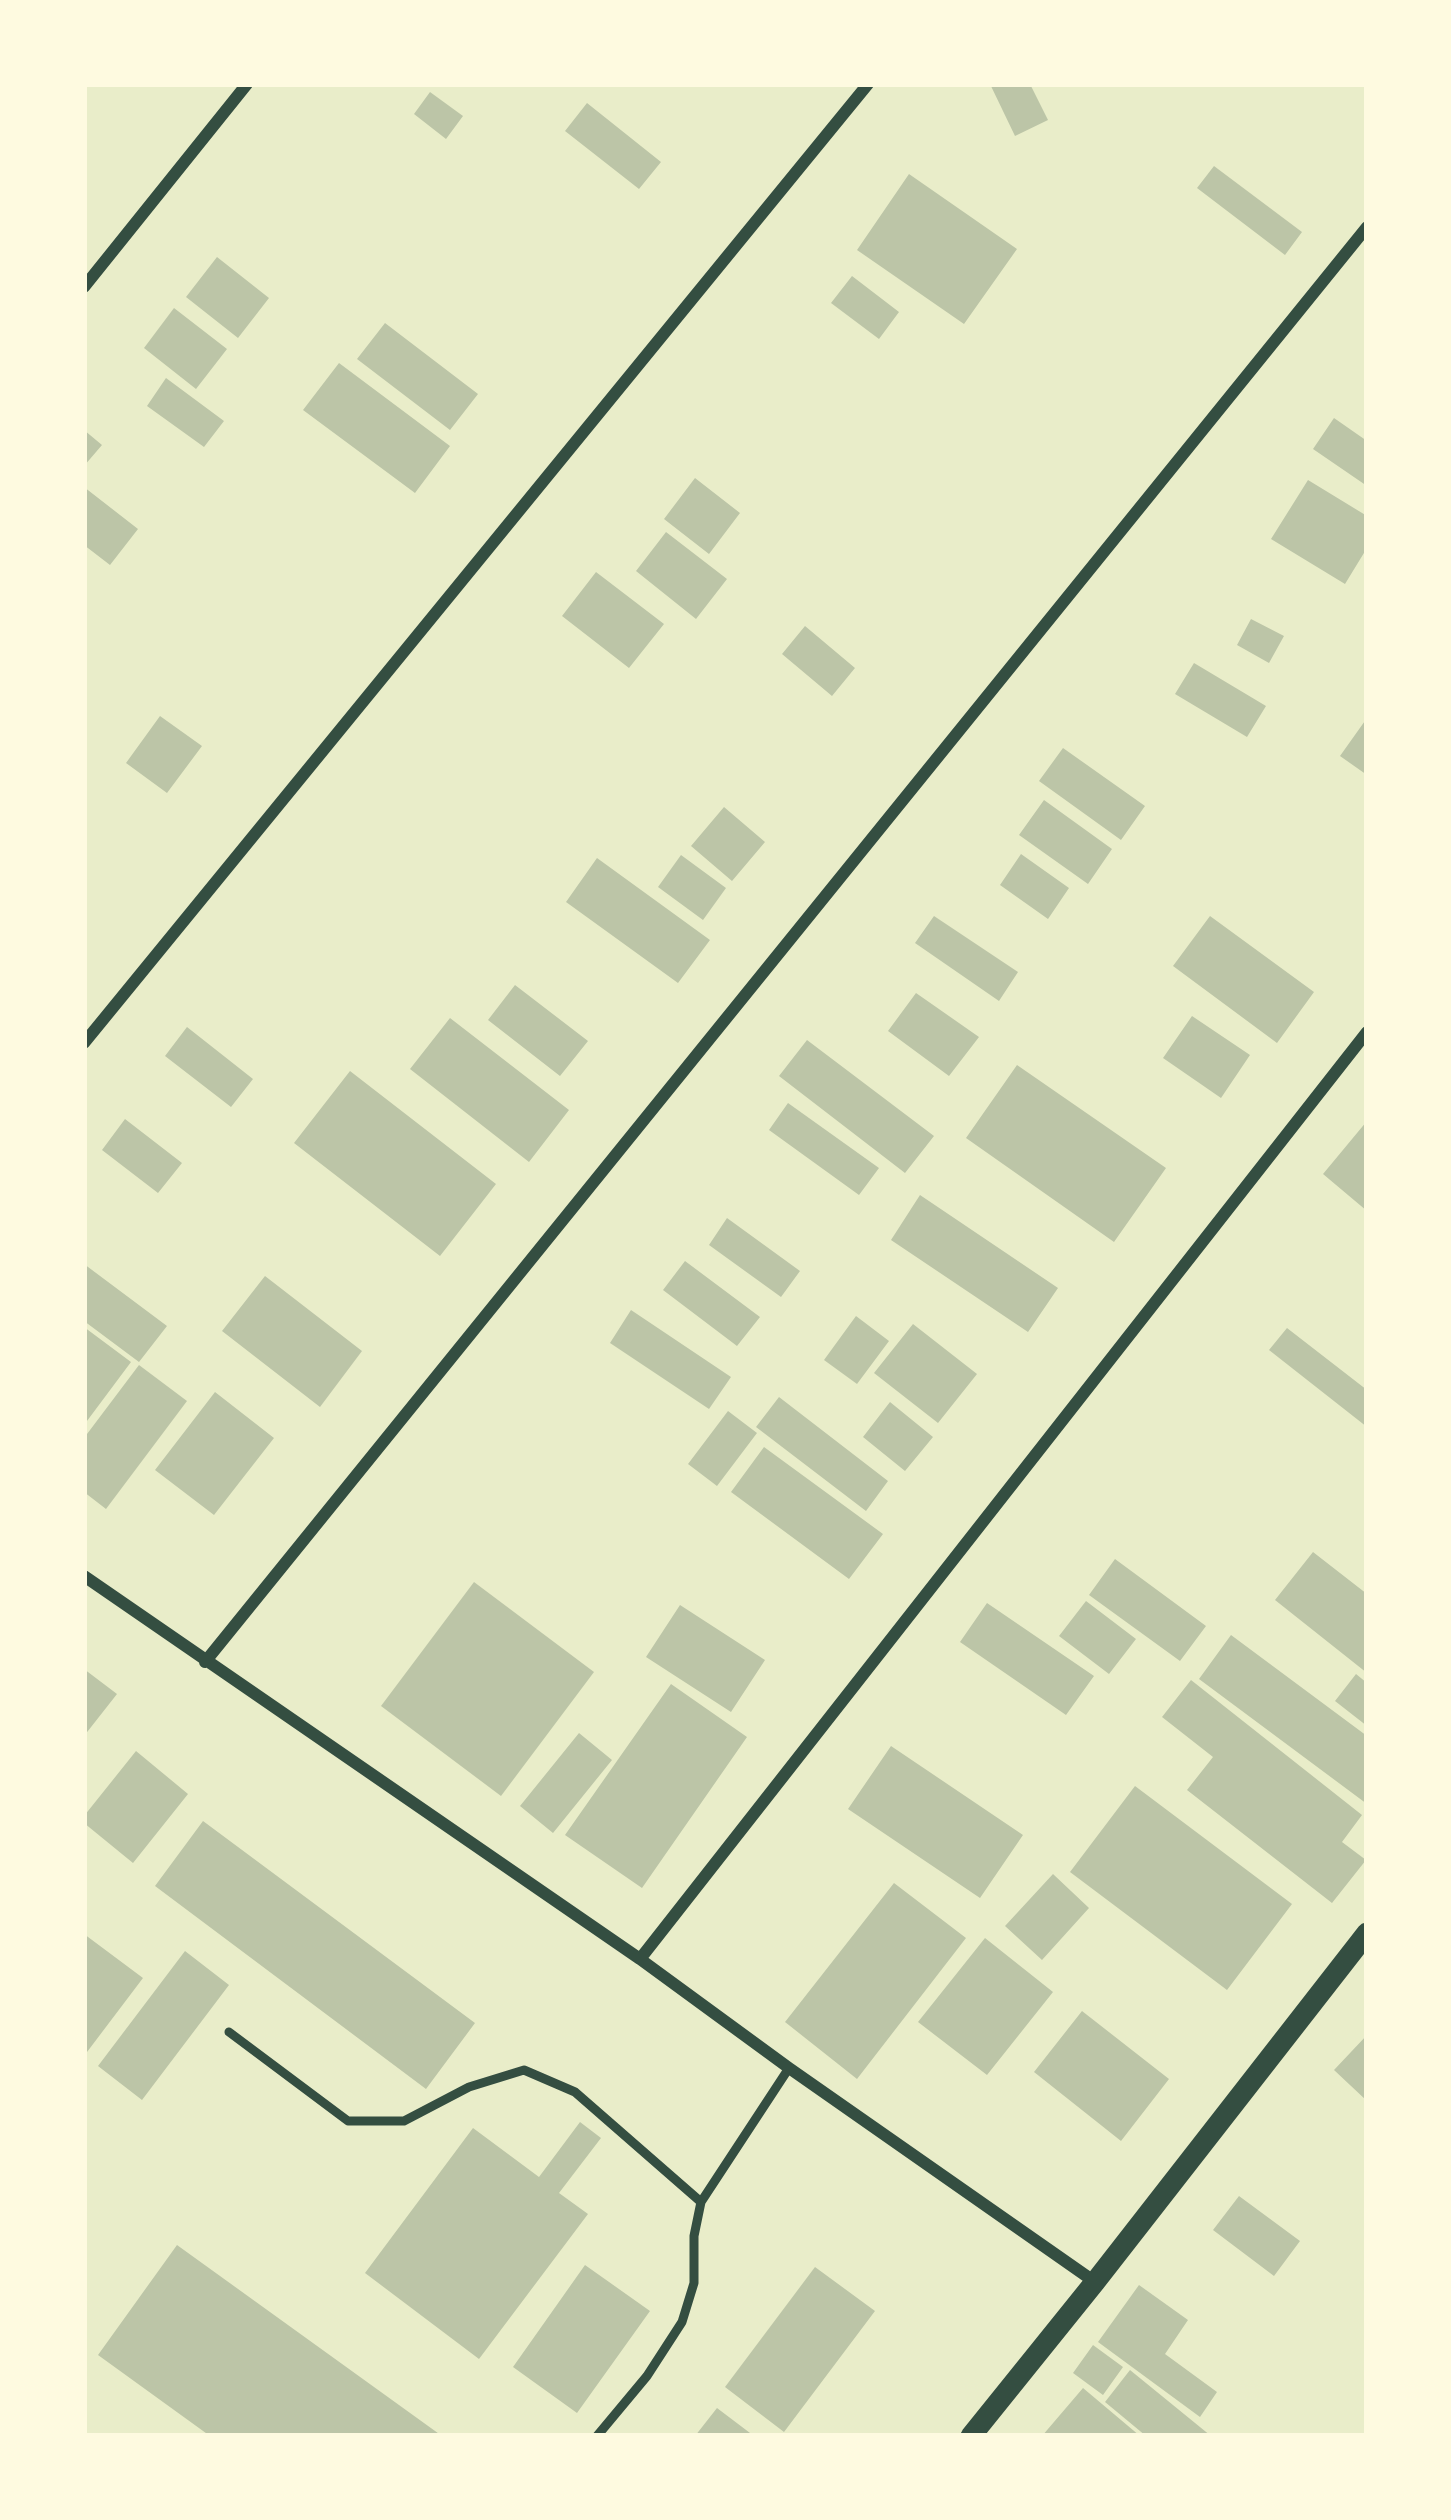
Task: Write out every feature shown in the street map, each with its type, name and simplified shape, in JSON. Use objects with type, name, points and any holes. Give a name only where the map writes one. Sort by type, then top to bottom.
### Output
[{"type":"street","points":[[84,286],[247,84]]},
{"type":"street","points":[[84,1043],[868,84]]},
{"type":"street","points":[[205,1662],[1367,227]]},
{"type":"street","points":[[640,1959],[1367,1032]]},
{"type":"street","points":[[84,1576],[640,1959],[1095,2282]]},
{"type":"street","points":[[971,2436],[1367,1933]]},
{"type":"lane","points":[[229,2032],[347,2121],[404,2121],[470,2086],[524,2070],[574,2092],[701,2202]]},
{"type":"lane","points":[[597,2436],[682,2322],[694,2283],[694,2236],[701,2202],[789,2068]]},
{"type":"building","points":[[990,84],[1030,84],[1048,120],[1015,136]]},
{"type":"building","points":[[430,92],[463,116],[446,139],[414,114]]},
{"type":"building","points":[[587,103],[661,162],[639,189],[565,131]]},
{"type":"building","points":[[1214,166],[1302,232],[1285,255],[1197,188]]},
{"type":"building","points":[[909,174],[1017,249],[964,324],[857,250]]},
{"type":"building","points":[[217,257],[269,298],[238,338],[186,297]]},
{"type":"building","points":[[852,276],[899,312],[879,339],[831,303]]},
{"type":"building","points":[[174,308],[227,349],[196,389],[144,348]]},
{"type":"building","points":[[385,323],[478,394],[450,430],[357,359]]},
{"type":"building","points":[[339,363],[450,446],[415,493],[303,410]]},
{"type":"building","points":[[166,378],[224,421],[204,447],[147,406]]},
{"type":"building","points":[[1334,418],[1367,441],[1367,486],[1313,449]]},
{"type":"building","points":[[84,430],[102,445],[84,466]]},
{"type":"building","points":[[695,478],[740,513],[709,554],[664,519]]},
{"type":"building","points":[[1308,480],[1367,516],[1367,548],[1345,584],[1271,539]]},
{"type":"building","points":[[84,487],[138,529],[110,565],[84,545]]},
{"type":"building","points":[[666,532],[727,579],[696,619],[636,571]]},
{"type":"building","points":[[596,572],[664,624],[629,668],[562,616]]},
{"type":"building","points":[[1251,619],[1284,636],[1269,663],[1237,645]]},
{"type":"building","points":[[805,626],[855,668],[832,696],[782,654]]},
{"type":"building","points":[[1194,663],[1266,706],[1247,737],[1175,694]]},
{"type":"building","points":[[160,716],[202,746],[167,793],[126,763]]},
{"type":"building","points":[[1367,718],[1367,775],[1340,756]]},
{"type":"building","points":[[1063,748],[1145,806],[1121,840],[1039,781]]},
{"type":"building","points":[[1044,800],[1112,849],[1088,884],[1019,835]]},
{"type":"building","points":[[724,807],[765,842],[732,881],[691,846]]},
{"type":"building","points":[[1021,854],[1069,888],[1048,919],[1000,885]]},
{"type":"building","points":[[681,855],[726,888],[703,920],[658,887]]},
{"type":"building","points":[[597,858],[710,940],[678,983],[566,902]]},
{"type":"building","points":[[934,916],[1018,972],[999,1001],[915,943]]},
{"type":"building","points":[[1210,916],[1314,992],[1277,1043],[1173,966]]},
{"type":"building","points":[[515,985],[588,1041],[560,1076],[488,1020]]},
{"type":"building","points":[[916,993],[979,1037],[949,1076],[888,1031]]},
{"type":"building","points":[[1192,1016],[1250,1055],[1221,1098],[1163,1058]]},
{"type":"building","points":[[450,1018],[569,1110],[529,1162],[410,1069]]},
{"type":"building","points":[[187,1027],[253,1079],[231,1107],[165,1056]]},
{"type":"building","points":[[807,1040],[934,1136],[905,1173],[779,1076]]},
{"type":"building","points":[[1017,1065],[1166,1168],[1114,1242],[966,1138]]},
{"type":"building","points":[[350,1071],[496,1184],[440,1256],[294,1143]]},
{"type":"building","points":[[788,1103],[879,1168],[859,1195],[769,1130]]},
{"type":"building","points":[[125,1119],[182,1163],[158,1193],[102,1150]]},
{"type":"building","points":[[1367,1121],[1367,1211],[1323,1174]]},
{"type":"building","points":[[920,1195],[1058,1288],[1028,1332],[891,1240]]},
{"type":"building","points":[[727,1218],[800,1271],[781,1297],[709,1245]]},
{"type":"building","points":[[685,1261],[760,1317],[737,1346],[663,1290]]},
{"type":"building","points":[[84,1264],[167,1326],[139,1362],[84,1321]]},
{"type":"building","points":[[265,1276],[362,1351],[320,1407],[222,1331]]},
{"type":"building","points":[[631,1310],[731,1377],[709,1409],[610,1343]]},
{"type":"building","points":[[856,1316],[889,1341],[857,1384],[824,1360]]},
{"type":"building","points":[[913,1324],[977,1374],[938,1423],[874,1373]]},
{"type":"building","points":[[84,1327],[131,1362],[84,1425]]},
{"type":"building","points":[[1287,1328],[1367,1390],[1367,1427],[1269,1350]]},
{"type":"building","points":[[139,1365],[187,1401],[106,1509],[84,1492],[84,1438]]},
{"type":"building","points":[[215,1392],[274,1438],[214,1515],[155,1470]]},
{"type":"building","points":[[779,1397],[888,1481],[866,1511],[756,1427]]},
{"type":"building","points":[[890,1402],[933,1437],[905,1471],[863,1437]]},
{"type":"building","points":[[728,1411],[757,1433],[717,1486],[688,1464]]},
{"type":"building","points":[[764,1447],[883,1534],[849,1579],[731,1492]]},
{"type":"building","points":[[1313,1552],[1367,1594],[1367,1673],[1275,1600]]},
{"type":"building","points":[[1115,1559],[1206,1626],[1180,1661],[1089,1595]]},
{"type":"building","points":[[474,1582],[594,1672],[501,1796],[381,1706]]},
{"type":"building","points":[[1086,1601],[1136,1639],[1109,1674],[1059,1636]]},
{"type":"building","points":[[987,1603],[1094,1676],[1066,1715],[960,1642]]},
{"type":"building","points":[[680,1605],[765,1660],[731,1712],[646,1657]]},
{"type":"building","points":[[1231,1635],[1367,1736],[1367,1804],[1199,1679]]},
{"type":"building","points":[[84,1669],[117,1694],[84,1736]]},
{"type":"building","points":[[1356,1674],[1367,1683],[1367,1726],[1335,1701]]},
{"type":"building","points":[[1191,1680],[1362,1815],[1342,1842],[1366,1860],[1332,1903],[1187,1790],[1213,1757],[1162,1717]]},
{"type":"building","points":[[671,1684],[747,1737],[642,1888],[565,1835]]},
{"type":"building","points":[[579,1733],[612,1760],[553,1833],[520,1806]]},
{"type":"building","points":[[891,1746],[1023,1835],[980,1898],[848,1809]]},
{"type":"building","points":[[136,1751],[188,1794],[133,1863],[84,1823],[84,1816]]},
{"type":"building","points":[[1135,1786],[1292,1904],[1227,1990],[1070,1872]]},
{"type":"building","points":[[203,1821],[475,2023],[426,2089],[155,1886]]},
{"type":"building","points":[[1053,1874],[1089,1908],[1042,1960],[1005,1926]]},
{"type":"building","points":[[894,1883],[966,1938],[857,2079],[785,2022]]},
{"type":"building","points":[[84,1934],[143,1978],[84,2056]]},
{"type":"building","points":[[985,1938],[1053,1992],[987,2075],[918,2022]]},
{"type":"building","points":[[185,1951],[229,1985],[142,2100],[98,2066]]},
{"type":"building","points":[[1082,2011],[1169,2079],[1121,2141],[1034,2072]]},
{"type":"building","points":[[1367,2035],[1367,2101],[1334,2070]]},
{"type":"building","points":[[580,2122],[601,2138],[559,2193],[588,2214],[479,2359],[365,2273],[473,2128],[539,2177]]},
{"type":"building","points":[[1239,2196],[1300,2241],[1274,2276],[1213,2230]]},
{"type":"building","points":[[177,2245],[442,2436],[210,2436],[98,2355]]},
{"type":"building","points":[[585,2265],[650,2311],[577,2413],[513,2367]]},
{"type":"building","points":[[815,2267],[875,2311],[784,2432],[725,2387]]},
{"type":"building","points":[[1139,2285],[1188,2320],[1165,2354],[1217,2392],[1200,2417],[1098,2342]]},
{"type":"building","points":[[1093,2345],[1123,2367],[1103,2395],[1073,2373]]},
{"type":"building","points":[[1130,2370],[1211,2436],[1146,2436],[1105,2402]]},
{"type":"building","points":[[1083,2388],[1140,2436],[1042,2436]]},
{"type":"building","points":[[717,2408],[754,2436],[695,2436]]}]
